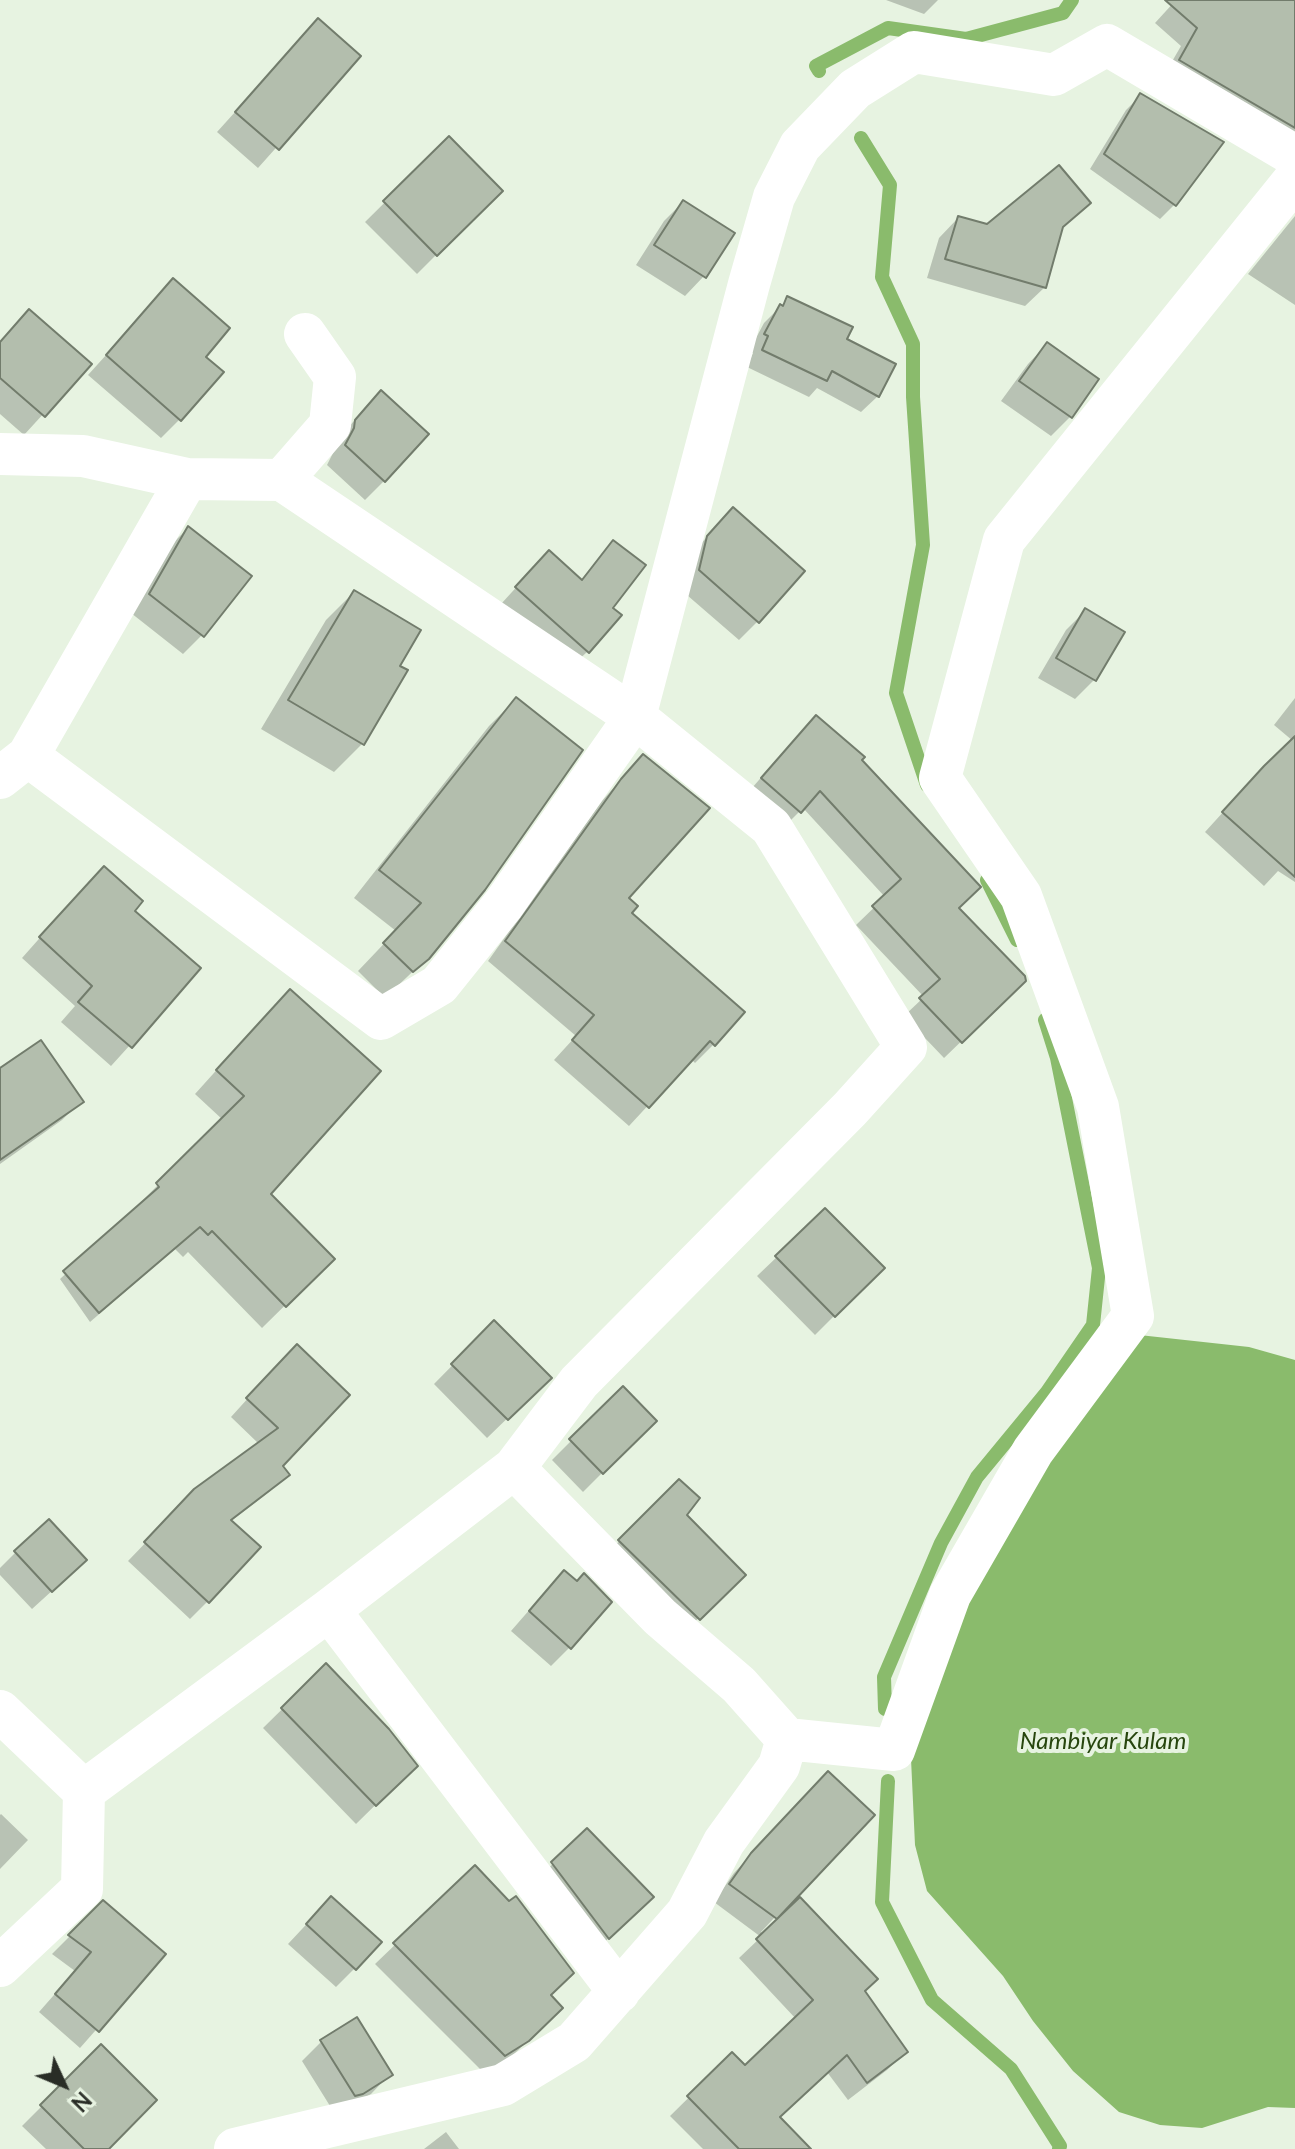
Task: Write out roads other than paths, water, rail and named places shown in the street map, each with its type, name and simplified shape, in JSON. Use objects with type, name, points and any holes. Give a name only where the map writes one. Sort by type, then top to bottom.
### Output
[{"type":"street","points":[[187,479],[14,767],[381,1019],[439,985],[504,904],[635,717],[774,197],[800,146],[855,89],[914,52],[1054,75],[1107,45],[1295,156]]},
{"type":"street","points":[[514,1468],[660,1617],[739,1685],[787,1739],[894,1750],[950,1595],[1033,1451],[1133,1316],[1098,1107],[1021,896],[940,778],[1004,540],[1295,179]]},
{"type":"street","points":[[282,480],[330,425],[335,377],[305,334]]},
{"type":"street","points":[[0,454],[83,456],[187,479],[282,480],[635,717],[771,827],[906,1047],[850,1109],[579,1382],[514,1468],[329,1610],[84,1791]]},
{"type":"street","points":[[329,1610],[619,1992]]},
{"type":"street","points":[[0,1711],[84,1791],[82,1889],[0,1966]]},
{"type":"street","points":[[235,2149],[503,2085],[574,2042],[687,1913],[724,1842],[779,1766],[787,1739]]},
{"type":"water","name":"Nambiyar Kulam","points":[[1130,1334],[1249,1347],[1295,1360],[1295,2108],[1268,2107],[1202,2128],[1160,2125],[1119,2112],[1073,2071],[1033,2021],[1003,1976],[927,1891],[915,1845],[910,1737],[917,1675]]},
{"type":"waterway","points":[[819,71],[816,66],[888,28],[966,39],[1063,13],[1072,0]]},
{"type":"waterway","points":[[861,138],[890,185],[882,277],[913,344],[913,397],[923,545],[896,693],[927,785]]},
{"type":"waterway","points":[[987,880],[1017,940]]},
{"type":"waterway","points":[[885,1709],[884,1677],[941,1543],[977,1477],[1047,1392],[1093,1325],[1099,1268],[1057,1058],[1045,1020]]},
{"type":"waterway","points":[[888,1781],[882,1902],[932,2000],[1011,2069],[1060,2146],[1059,2149]]}]
